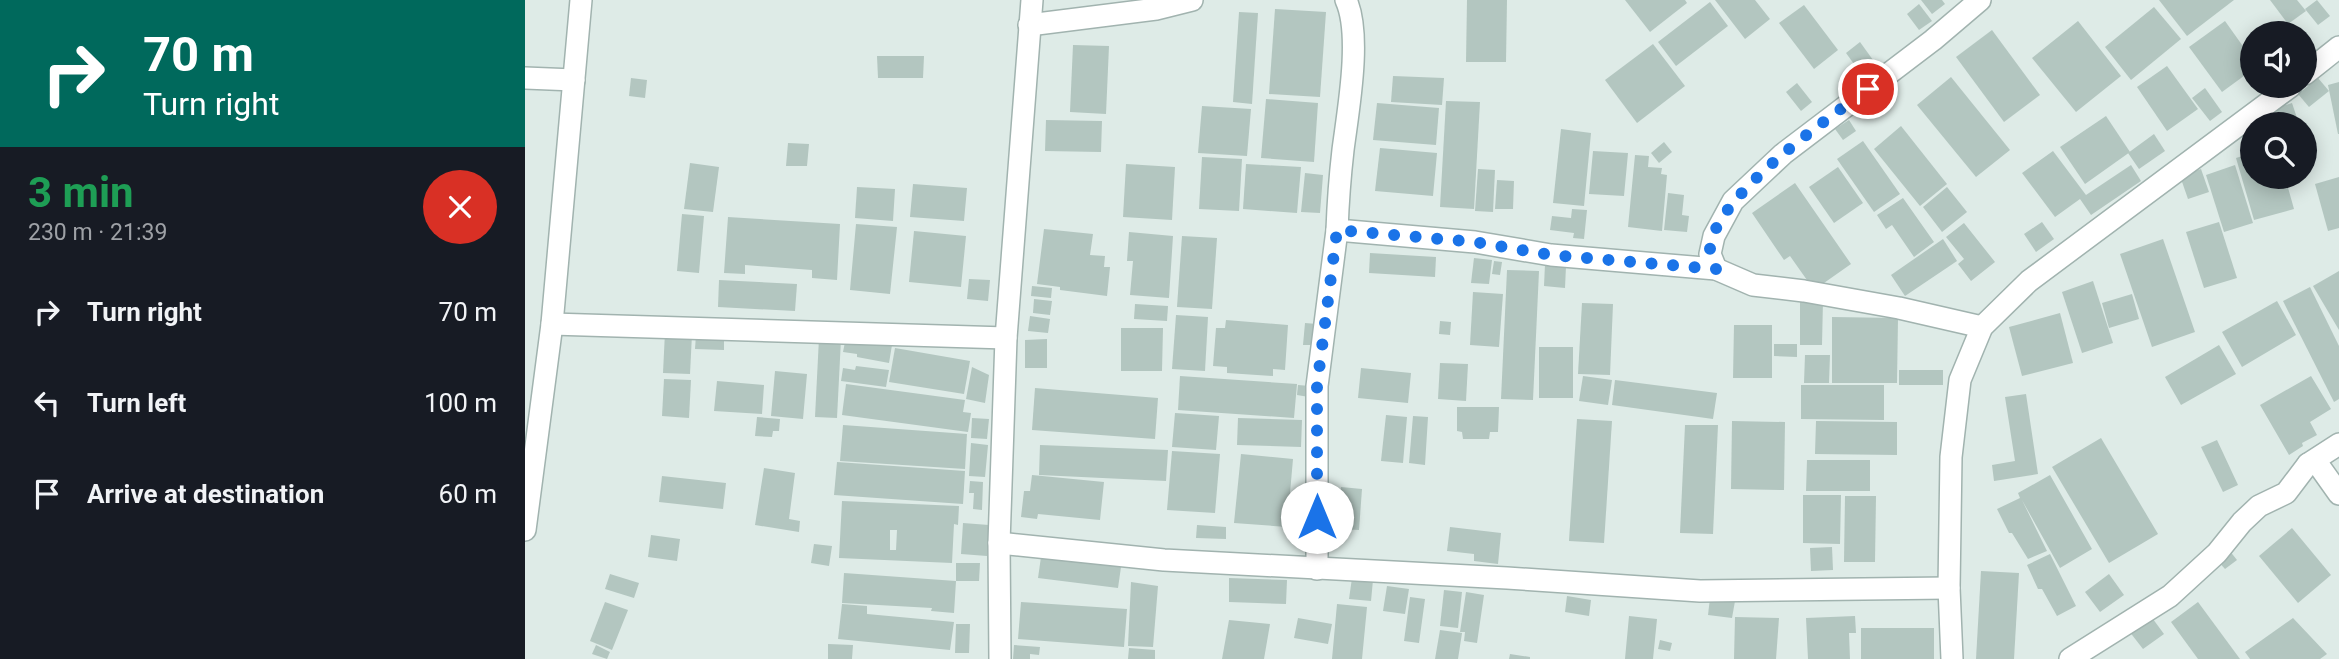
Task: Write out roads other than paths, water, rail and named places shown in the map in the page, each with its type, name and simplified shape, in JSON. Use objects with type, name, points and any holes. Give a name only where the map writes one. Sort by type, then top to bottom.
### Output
[{"type":"street","points":[[526,517],[552,324],[581,0]]},
{"type":"street","points":[[1000,659],[999,543],[1006,338],[1032,0]]},
{"type":"street","points":[[1029,25],[1156,9],[1192,0]]},
{"type":"street","points":[[1317,569],[1317,386],[1337,230],[1353,43],[1346,0]]},
{"type":"street","points":[[1716,269],[1710,254],[1714,236],[1733,201],[1783,154],[1933,40],[1980,0]]},
{"type":"street","points":[[2317,64],[2339,47]]},
{"type":"street","points":[[525,78],[574,80]]},
{"type":"street","points":[[1952,659],[1949,588],[1951,457],[1960,380],[1982,327],[2029,281],[2275,98]]},
{"type":"street","points":[[1337,230],[1475,242],[1551,255],[1716,269],[1753,285],[1804,290],[1899,307],[1982,327]]},
{"type":"street","points":[[552,324],[1006,338]]},
{"type":"street","points":[[2070,659],[2170,596],[2217,553],[2259,506],[2286,493],[2308,464],[2339,444]]},
{"type":"street","points":[[2308,464],[2317,463],[2339,494]]},
{"type":"street","points":[[999,543],[1164,560],[1700,591],[1949,588]]}]
